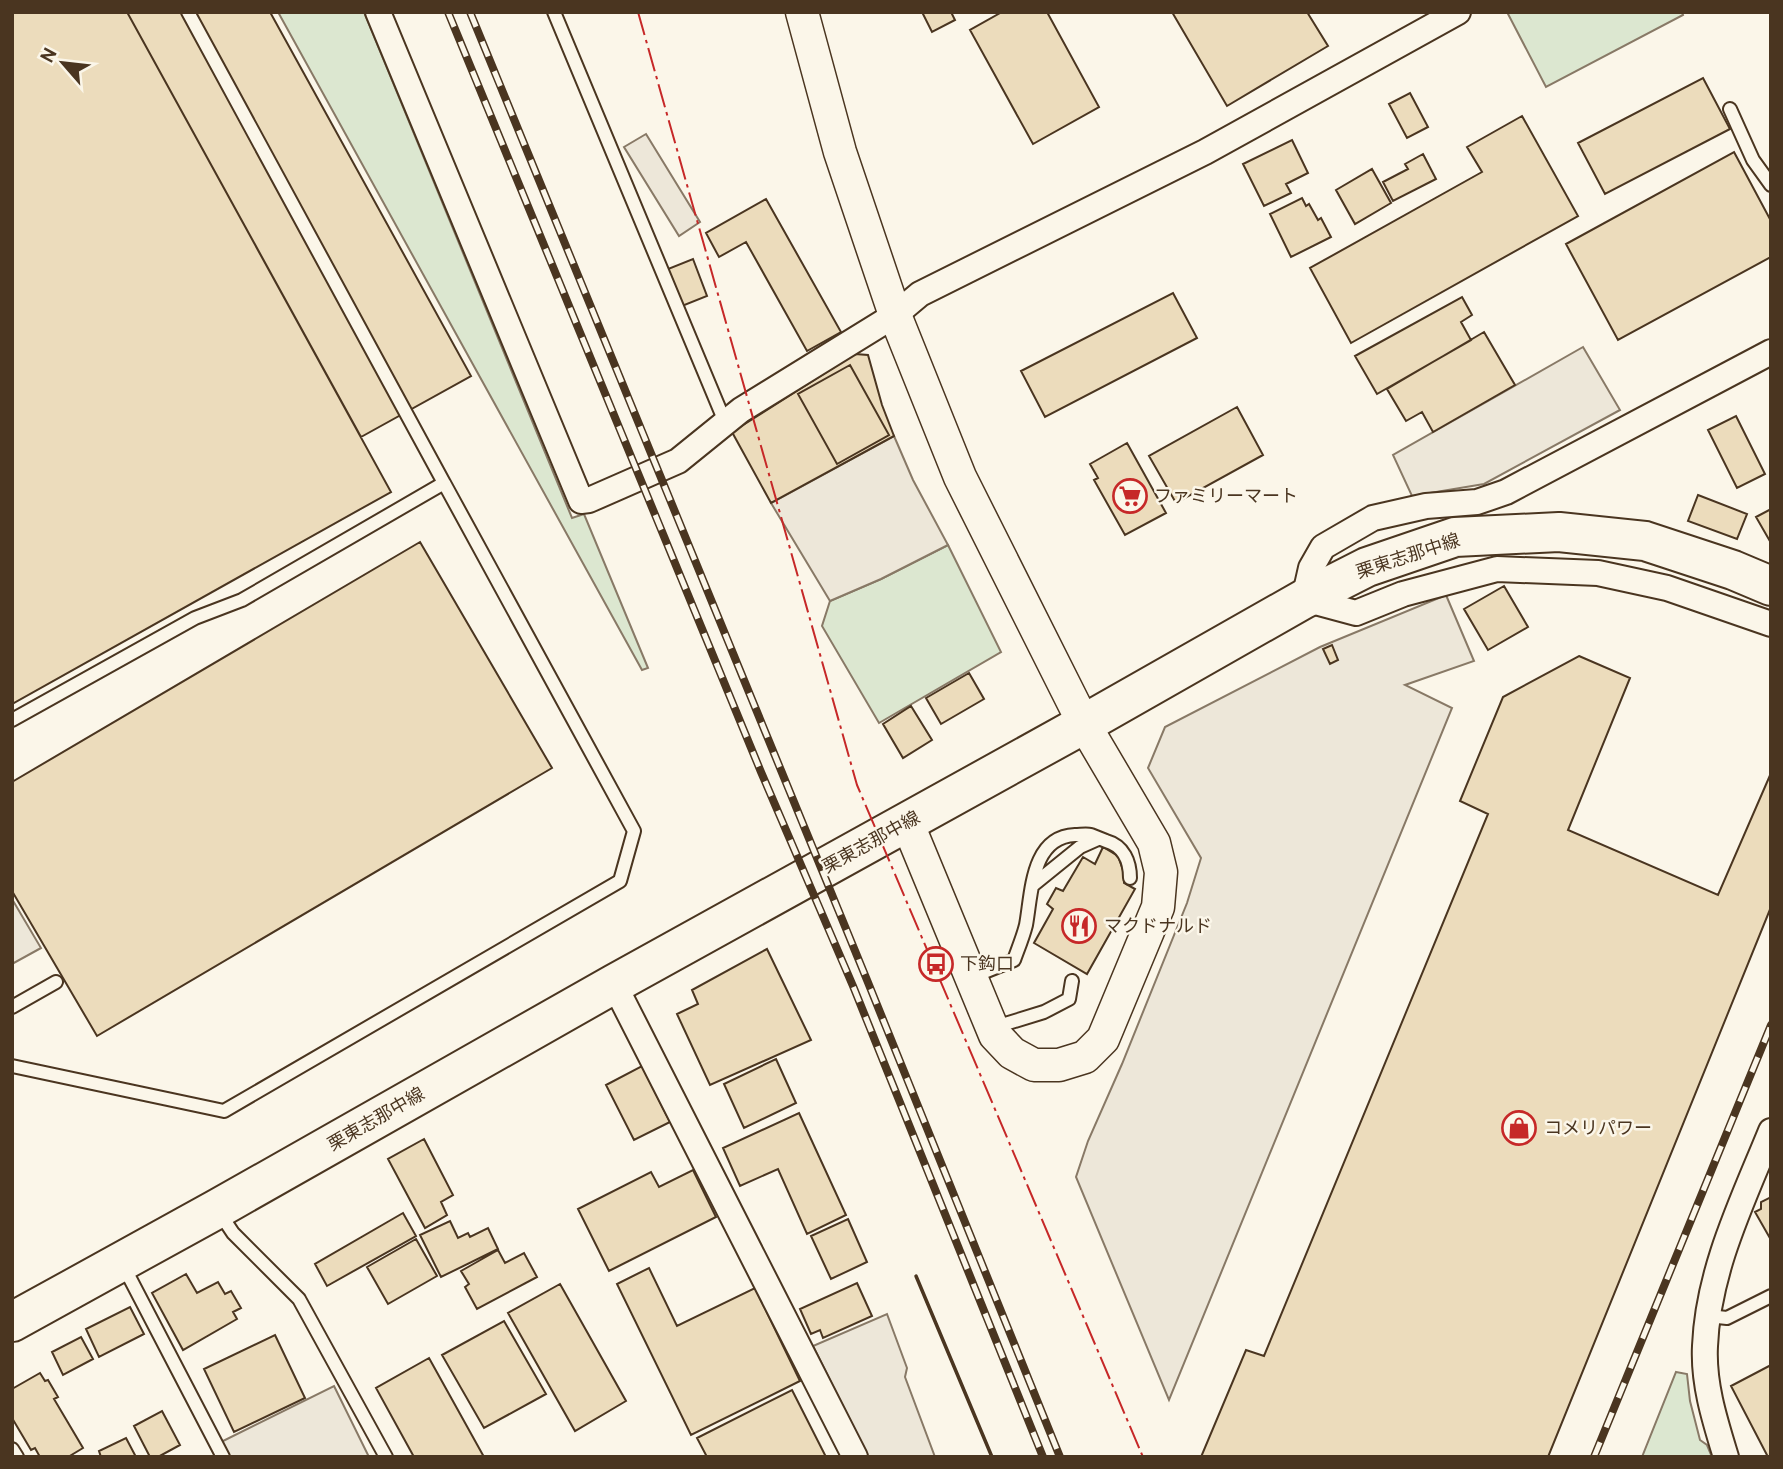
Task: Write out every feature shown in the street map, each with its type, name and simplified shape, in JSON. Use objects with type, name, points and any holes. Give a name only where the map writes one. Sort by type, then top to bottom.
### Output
[{"type":"main road","name":"栗東志那中線","points":[[12,1322],[1304,599],[1367,567],[1455,537],[1559,532],[1645,541],[1733,570],[1771,586]]},
{"type":"street","points":[[378,12],[581,501],[589,500],[678,461],[741,410],[895,315],[919,294],[1205,152],[1458,12]]},
{"type":"street","points":[[802,12],[840,152],[895,315],[960,477],[1084,724],[1154,843],[1161,872],[1158,906],[1103,1039],[1085,1057],[1059,1065],[1034,1065],[1012,1053],[995,1035],[907,822]]},
{"type":"street","points":[[1771,352],[1506,492],[1477,502],[1426,506],[1373,519],[1322,547],[1311,568],[1304,599],[1356,613],[1403,594],[1497,569],[1598,573],[1667,588],[1771,624]]},
{"type":"street","points":[[614,984],[855,1457]]},
{"type":"street","points":[[1726,1457],[1711,1407],[1704,1348],[1711,1295],[1728,1235],[1771,1131]]},
{"type":"lane","points":[[12,1066],[224,1111],[621,881],[634,831],[188,12]]},
{"type":"lane","points":[[554,12],[725,422]]},
{"type":"lane","points":[[1730,109],[1753,160],[1771,185]]},
{"type":"lane","points":[[12,720],[195,618],[242,600],[444,483]]},
{"type":"lane","points":[[971,977],[1014,960],[1025,929],[1035,870],[1045,848],[1066,836],[1091,835],[1111,842],[1122,850],[1130,868],[1130,878]]},
{"type":"lane","points":[[1033,886],[1080,847],[1098,839]]},
{"type":"lane","points":[[992,1028],[1045,1012],[1069,999],[1072,981]]},
{"type":"lane","points":[[12,1007],[56,982]]},
{"type":"lane","points":[[217,1209],[233,1233],[299,1299],[386,1457]]},
{"type":"lane","points":[[121,1262],[223,1457]]},
{"type":"lane","points":[[1708,1317],[1727,1318],[1771,1296]]},
{"type":"lane","points":[[12,1449],[17,1457]]},
{"type":"green space","points":[[278,12],[364,12],[572,518],[584,514],[648,668],[642,670]]},
{"type":"green space","points":[[1507,12],[1682,12],[1683,15],[1546,87]]},
{"type":"green space","points":[[948,545],[1001,652],[879,723],[822,626],[830,601]]},
{"type":"green space","points":[[1676,1372],[1687,1374],[1690,1401],[1700,1440],[1707,1445],[1712,1457],[1642,1457]]},
{"type":"shaded area","points":[[646,134],[700,222],[679,236],[624,147]]},
{"type":"shaded area","points":[[1583,347],[1620,410],[1484,484],[1412,496],[1393,455]]},
{"type":"shaded area","points":[[894,436],[913,480],[948,545],[830,601],[771,503]]},
{"type":"shaded area","points":[[1446,595],[1474,661],[1405,685],[1452,708],[1169,1400],[1076,1177],[1088,1141],[1187,903],[1201,858],[1148,768],[1165,727],[1320,647]]},
{"type":"shaded area","points":[[12,899],[41,948],[12,964]]},
{"type":"shaded area","points":[[887,1314],[907,1368],[905,1377],[935,1457],[868,1457],[813,1346]]},
{"type":"shaded area","points":[[334,1386],[369,1457],[229,1457],[221,1442]]},
{"type":"building","points":[[12,12],[127,12],[391,492],[12,704]]},
{"type":"building","points":[[127,12],[270,12],[471,376],[361,437]]},
{"type":"building","points":[[922,12],[951,12],[955,20],[932,32]]},
{"type":"building","points":[[1002,12],[1047,12],[1099,107],[1033,144],[970,30]]},
{"type":"building","points":[[1172,12],[1307,12],[1328,46],[1227,106]]},
{"type":"building","points":[[1703,78],[1730,129],[1605,194],[1578,143]]},
{"type":"building","points":[[1410,93],[1428,127],[1407,138],[1389,104]]},
{"type":"building","points":[[1522,116],[1578,216],[1351,343],[1310,268],[1482,172],[1467,147]]},
{"type":"building","points":[[1292,140],[1308,173],[1286,184],[1291,193],[1264,206],[1243,164]]},
{"type":"building","points":[[1734,152],[1771,221],[1771,257],[1618,340],[1566,244]]},
{"type":"building","points":[[1423,154],[1436,179],[1393,201],[1383,182],[1408,169],[1405,164]]},
{"type":"building","points":[[1372,169],[1391,203],[1355,224],[1336,190]]},
{"type":"building","points":[[1302,198],[1306,206],[1309,204],[1318,220],[1321,218],[1331,237],[1291,257],[1270,214]]},
{"type":"building","points":[[766,199],[841,332],[807,351],[746,242],[719,257],[706,233]]},
{"type":"building","points":[[693,259],[707,296],[682,306],[668,269]]},
{"type":"building","points":[[1173,293],[1197,338],[1045,417],[1021,371]]},
{"type":"building","points":[[1462,297],[1472,315],[1461,322],[1471,340],[1377,394],[1355,356]]},
{"type":"building","points":[[1484,332],[1515,385],[1433,432],[1422,412],[1406,421],[1387,389]]},
{"type":"building","points":[[855,354],[868,355],[894,436],[771,503],[732,432]]},
{"type":"building","points":[[850,365],[889,435],[837,464],[798,394]]},
{"type":"building","points":[[1237,407],[1263,455],[1176,503],[1149,456]]},
{"type":"building","points":[[1736,416],[1765,474],[1737,488],[1708,430]]},
{"type":"building","name":"ファミリーマート","points":[[1127,443],[1166,513],[1125,535],[1094,480],[1098,478],[1090,464]]},
{"type":"building","points":[[1698,495],[1747,514],[1737,539],[1688,521]]},
{"type":"building","points":[[1771,509],[1771,543],[1756,517]]},
{"type":"building","points":[[420,542],[552,768],[97,1036],[12,891],[12,782]]},
{"type":"building","points":[[1504,586],[1528,627],[1488,650],[1464,609]]},
{"type":"building","points":[[1332,645],[1338,660],[1330,664],[1323,649]]},
{"type":"building","name":"コメリパワー","points":[[1579,656],[1630,678],[1568,830],[1718,895],[1771,773],[1771,907],[1548,1457],[1201,1457],[1246,1350],[1264,1356],[1488,814],[1460,801],[1503,697]]},
{"type":"building","points":[[969,673],[984,699],[941,724],[926,698]]},
{"type":"building","points":[[911,706],[932,740],[903,758],[883,724]]},
{"type":"building","name":"マクドナルド","points":[[1103,847],[1118,856],[1124,873],[1124,883],[1135,889],[1087,974],[1034,943],[1053,909],[1047,904],[1056,888],[1063,891],[1083,857],[1095,864]]},
{"type":"building","points":[[767,949],[811,1040],[710,1085],[677,1014],[698,1004],[692,990]]},
{"type":"building","points":[[776,1059],[796,1103],[744,1128],[724,1084]]},
{"type":"building","points":[[642,1066],[670,1122],[634,1140],[606,1085]]},
{"type":"building","points":[[799,1113],[846,1215],[807,1234],[778,1169],[740,1186],[723,1148]]},
{"type":"building","points":[[424,1139],[453,1195],[441,1202],[447,1215],[425,1228],[388,1159]]},
{"type":"building","points":[[693,1170],[716,1217],[609,1271],[578,1209],[651,1172],[659,1187]]},
{"type":"building","points":[[1771,1197],[1771,1240],[1755,1212],[1761,1209],[1761,1202]]},
{"type":"building","points":[[403,1213],[416,1236],[327,1286],[315,1264]]},
{"type":"building","points":[[848,1219],[867,1262],[831,1279],[811,1236]]},
{"type":"building","points":[[450,1221],[458,1238],[468,1233],[470,1237],[488,1228],[498,1249],[441,1277],[420,1235]]},
{"type":"building","points":[[416,1239],[437,1276],[388,1304],[367,1267]]},
{"type":"building","points":[[498,1250],[505,1263],[524,1253],[537,1277],[477,1309],[465,1287],[469,1284],[461,1271]]},
{"type":"building","points":[[649,1268],[677,1326],[755,1288],[800,1381],[691,1435],[617,1284]]},
{"type":"building","points":[[186,1274],[197,1293],[218,1282],[225,1294],[231,1291],[241,1308],[233,1312],[237,1319],[183,1350],[152,1293]]},
{"type":"building","points":[[857,1283],[872,1316],[823,1338],[820,1330],[811,1334],[800,1309]]},
{"type":"building","points":[[560,1284],[626,1401],[575,1431],[508,1313]]},
{"type":"building","points":[[130,1307],[144,1334],[99,1357],[86,1329]]},
{"type":"building","points":[[504,1321],[546,1394],[484,1428],[442,1355]]},
{"type":"building","points":[[275,1335],[305,1398],[234,1432],[204,1369]]},
{"type":"building","points":[[81,1337],[93,1359],[63,1375],[52,1352]]},
{"type":"building","points":[[429,1358],[484,1457],[414,1457],[376,1388]]},
{"type":"building","points":[[1771,1365],[1771,1457],[1768,1457],[1731,1386]]},
{"type":"building","points":[[40,1373],[45,1381],[48,1380],[58,1397],[54,1399],[83,1448],[68,1457],[40,1457],[35,1448],[31,1450],[12,1418],[12,1389]]},
{"type":"building","points":[[792,1390],[826,1457],[707,1457],[697,1438]]},
{"type":"building","points":[[162,1411],[180,1445],[158,1457],[150,1457],[134,1426]]},
{"type":"building","points":[[126,1438],[136,1457],[101,1457],[99,1451]]},
{"type":"railway","points":[[448,12],[761,772],[853,986],[1043,1457]]},
{"type":"railway","points":[[470,12],[1060,1457]]},
{"type":"railway","points":[[1594,1457],[1771,1025]]},
{"type":"wall","points":[[916,1276],[992,1457]]},
{"type":"power","points":[[638,12],[857,785],[1143,1457]]},
{"type":"place","name":"ファミリーマート","points":[[1130,496]]},
{"type":"place","name":"マクドナルド","points":[[1079,926]]},
{"type":"place","name":"下鈎口","points":[[936,964]]},
{"type":"place","name":"コメリパワー","points":[[1519,1128]]}]
